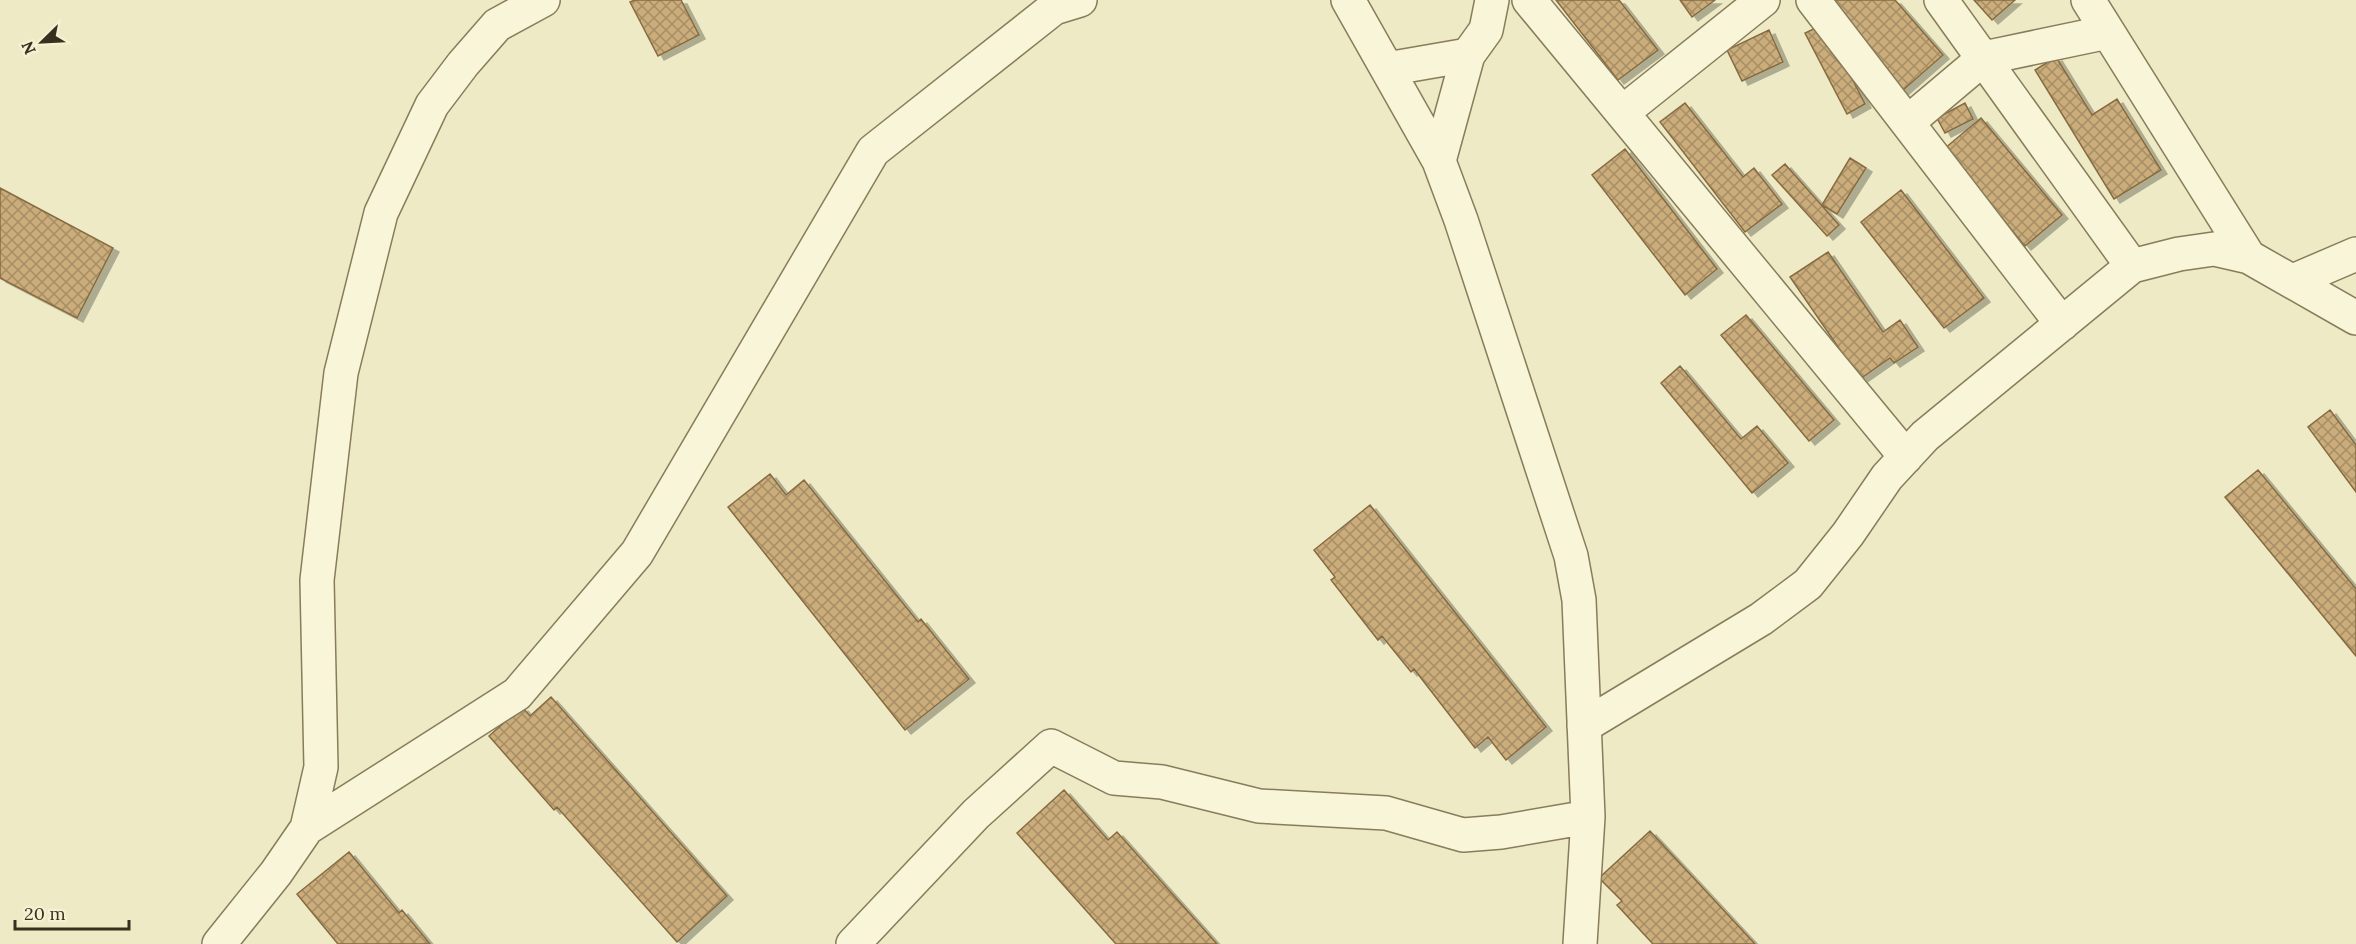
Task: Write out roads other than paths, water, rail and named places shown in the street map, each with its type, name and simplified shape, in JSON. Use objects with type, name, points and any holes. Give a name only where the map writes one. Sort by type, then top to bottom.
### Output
[{"type":"street","points":[[219,944],[276,873],[307,828],[321,767],[317,580],[341,373],[381,213],[432,105],[463,64],[497,25],[543,0]]},
{"type":"street","points":[[1348,0],[1439,161],[1465,231],[1571,556],[1580,600],[1588,817],[1580,944]]},
{"type":"street","points":[[1439,161],[1468,55],[1486,30],[1492,0]]},
{"type":"street","points":[[1529,0],[1906,456]]},
{"type":"street","points":[[1623,112],[1763,0]]},
{"type":"street","points":[[1813,0],[2062,324]]},
{"type":"street","points":[[1941,0],[2132,266]]},
{"type":"street","points":[[2088,0],[2249,257]]},
{"type":"street","points":[[307,828],[517,694],[637,553],[873,151],[1058,3]]},
{"type":"street","points":[[1908,122],[1984,58],[2108,32]]},
{"type":"street","points":[[1387,69],[1468,55]]},
{"type":"street","points":[[1584,726],[1761,619],[1808,584],[1848,534],[1887,477],[1925,436],[2132,266],[2179,254],[2214,249],[2249,257],[2356,318]]},
{"type":"street","points":[[2293,281],[2356,254]]},
{"type":"street","points":[[853,944],[976,814],[1051,746],[1114,778],[1162,782],[1259,806],[1386,813],[1463,835],[1501,832],[1588,817]]}]
